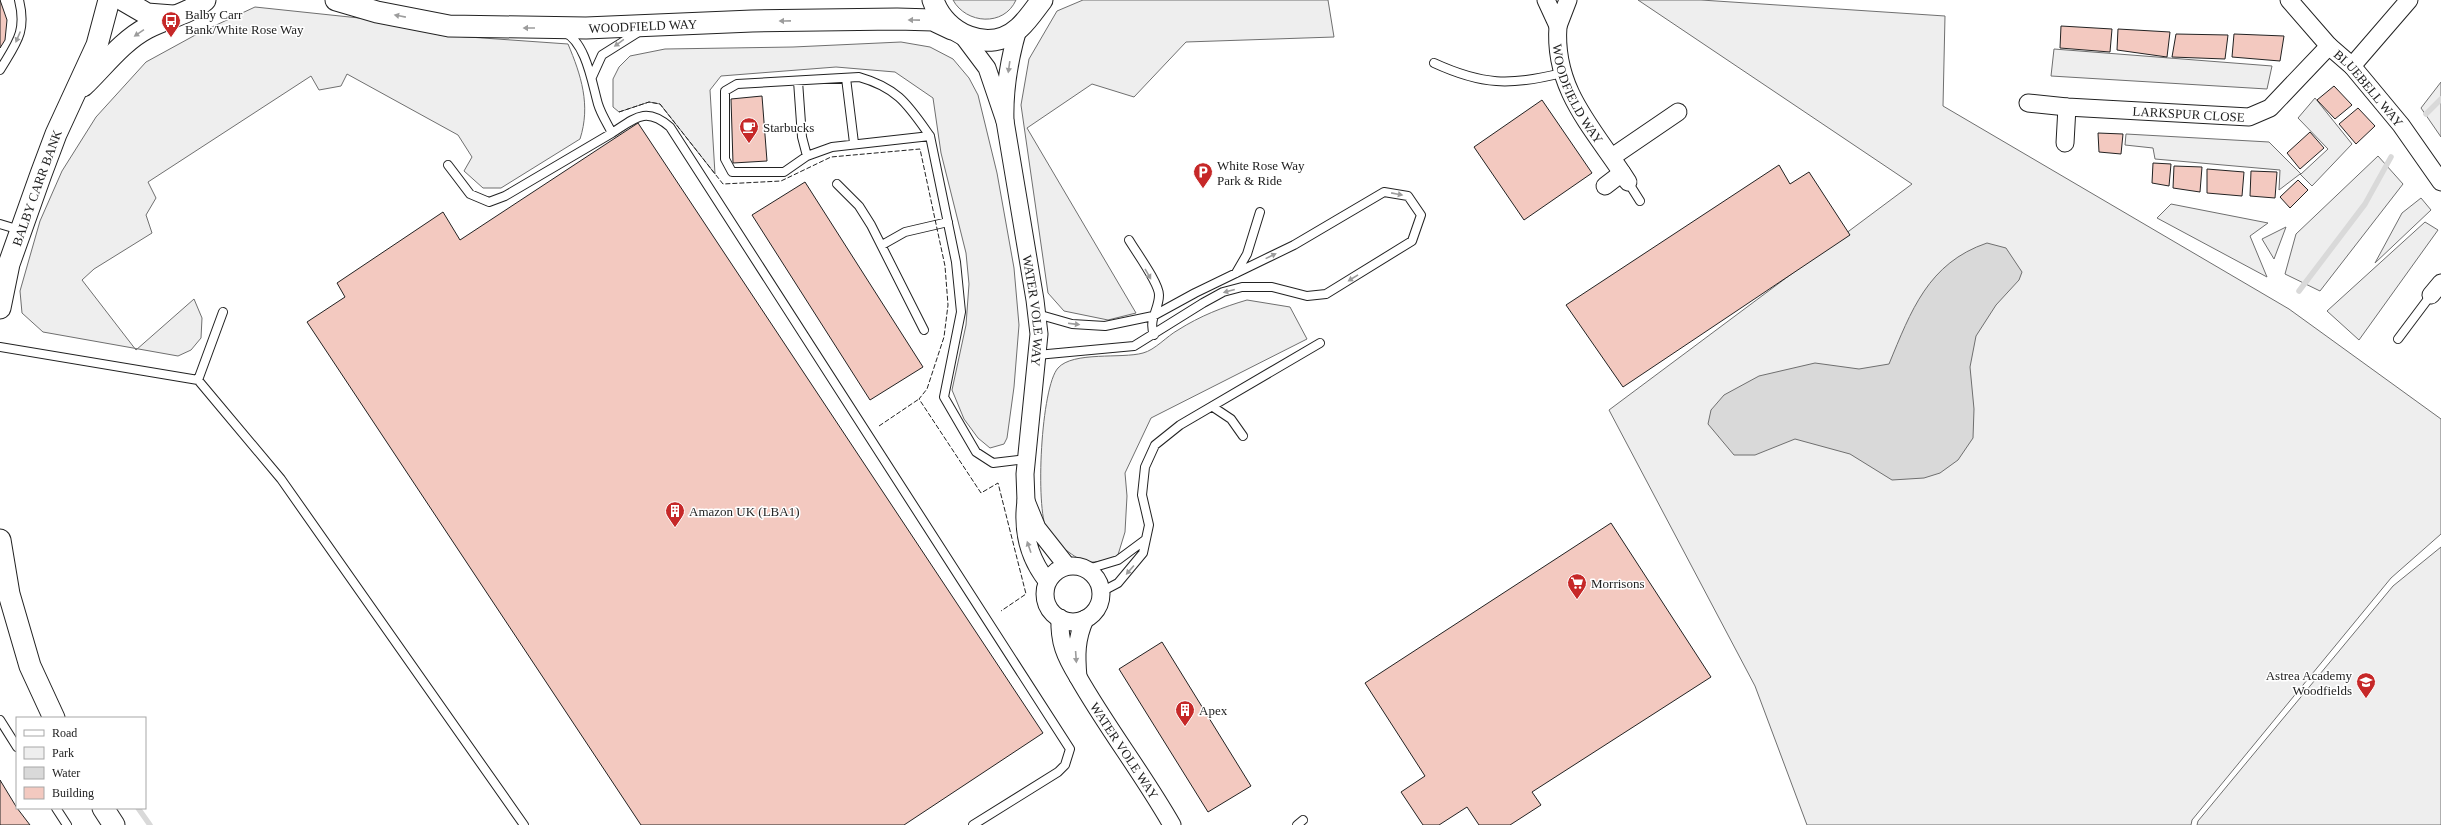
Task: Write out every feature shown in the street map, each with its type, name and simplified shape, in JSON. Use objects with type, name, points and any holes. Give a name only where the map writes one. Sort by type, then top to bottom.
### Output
[{"type":"street","name":"BALBY CARR BANK","points":[[0,308],[9,264],[21,230],[56,134],[76,94],[97,45],[109,0]]},
{"type":"street","points":[[123,0],[148,14],[174,16]]},
{"type":"street","name":"BALBY CARR BANK","points":[[76,94],[128,40],[146,28],[198,6],[205,0]]},
{"type":"street","name":"WOODFIELD WAY","points":[[336,0],[377,12],[449,26],[556,28],[752,21],[897,19],[933,20],[957,32],[980,40],[1000,38],[1018,29]]},
{"type":"street","points":[[933,0],[937,12],[957,32]]},
{"type":"street","name":"WOODFIELD WAY","points":[[1546,0],[1558,26]]},
{"type":"street","name":"WOODFIELD WAY","points":[[1568,0],[1558,26],[1557,46],[1562,73],[1570,95],[1625,177]]},
{"type":"street","name":"BLUEBELL WAY","points":[[2289,0],[2329,46],[2352,66],[2400,125],[2441,182]]},
{"type":"street","points":[[2352,66],[2409,0]]},
{"type":"street","points":[[1018,29],[1038,3]]},
{"type":"street","name":"WATER VOLE WAY","points":[[1018,29],[1009,66],[1004,99],[1005,121],[1039,334],[1026,459],[1025,537],[1032,557],[1048,581]]},
{"type":"street","name":"WATER VOLE WAY","points":[[957,32],[987,68],[1005,121]]},
{"type":"street","name":"LARKSPUR CLOSE","points":[[2028,103],[2067,107],[2249,117],[2270,108],[2329,46]]},
{"type":"street","points":[[2065,143],[2067,107]]},
{"type":"street","name":"WOODFIELD WAY","points":[[1612,157],[1678,112]]},
{"type":"street","points":[[1605,186],[1625,177]]},
{"type":"street","name":"WATER VOLE WAY","points":[[1026,501],[1037,528],[1067,566]]},
{"type":"street","points":[[0,540],[6,608],[54,717]]},
{"type":"street","points":[[1067,566],[1088,569],[1099,583],[1101,592],[1097,609],[1085,619],[1076,622],[1060,618],[1047,605],[1046,589],[1048,581],[1059,570],[1067,566]]},
{"type":"street","name":"WATER VOLE WAY","points":[[1060,618],[1059,637],[1062,649],[1096,709],[1156,797],[1172,825]]},
{"type":"street","name":"WATER VOLE WAY","points":[[1078,677],[1076,649],[1078,634],[1085,619]]},
{"type":"street","points":[[104,809],[114,825]]},
{"type":"lane","points":[[0,70],[20,35],[23,18],[19,0]]},
{"type":"lane","points":[[592,77],[602,55],[626,38],[654,25]]},
{"type":"lane","points":[[556,28],[571,35],[583,54],[592,77],[599,106],[612,133]]},
{"type":"lane","points":[[1434,63],[1459,75],[1483,81],[1510,82],[1562,73]]},
{"type":"lane","points":[[930,136],[854,143],[832,147],[807,156],[784,172],[732,172],[725,160],[725,91],[737,84],[859,77],[880,83],[908,105],[930,136],[956,262],[961,312],[944,397],[976,452],[993,463],[1026,459]]},
{"type":"lane","points":[[846,78],[854,143]]},
{"type":"lane","points":[[798,81],[802,137],[807,156]]},
{"type":"lane","points":[[448,165],[470,194],[488,202],[505,196],[638,116],[650,115],[659,118],[670,127],[1070,749],[1069,757],[1062,768],[973,825]]},
{"type":"lane","points":[[1625,177],[1640,201]]},
{"type":"lane","points":[[837,184],[859,206],[882,245],[924,330]]},
{"type":"lane","points":[[1037,314],[1072,324],[1104,326],[1153,316],[1235,273],[1294,245],[1384,192],[1408,196],[1420,215],[1412,241],[1326,294],[1307,296],[1272,287],[1236,289],[1223,292],[1203,303],[1154,335],[1134,346],[1037,354]]},
{"type":"lane","points":[[1235,273],[1247,254],[1260,212]]},
{"type":"lane","points":[[882,245],[905,232],[948,222]]},
{"type":"lane","points":[[0,224],[21,230]]},
{"type":"lane","points":[[1129,240],[1158,290],[1159,296],[1151,324],[1154,335]]},
{"type":"lane","points":[[2398,339],[2436,289]]},
{"type":"lane","points":[[198,380],[223,312]]},
{"type":"lane","points":[[1101,592],[1118,583],[1130,571],[1143,554],[1146,546],[1145,540],[1149,525],[1142,495],[1145,468],[1155,445],[1180,425],[1320,343]]},
{"type":"lane","points":[[0,347],[198,380],[281,479],[524,825]]},
{"type":"lane","points":[[1213,407],[1231,419],[1243,436]]},
{"type":"lane","points":[[1088,569],[1118,560],[1145,540]]},
{"type":"lane","points":[[0,720],[16,745]]},
{"type":"lane","points":[[57,809],[67,825]]},
{"type":"green space","points":[[953,0],[1016,0],[1010,9],[1003,15],[985,19],[975,18],[967,14],[959,8]]},
{"type":"green space","points":[[1083,0],[1328,0],[1334,37],[1186,42],[1134,97],[1092,84],[1027,128],[1136,313],[1108,320],[1064,311],[1048,293],[1021,105],[1029,59],[1057,11]]},
{"type":"green space","points":[[1638,0],[1701,0],[1945,16],[1943,106],[2289,309],[2441,419],[2441,534],[2391,578],[2192,820],[2191,825],[1807,825],[1755,686],[1609,410],[1912,184]]},
{"type":"green space","points":[[255,7],[378,20],[440,35],[568,44],[577,67],[583,90],[585,114],[580,139],[501,188],[483,188],[464,171],[472,157],[458,135],[347,74],[341,86],[319,90],[311,76],[148,182],[156,198],[146,215],[152,233],[94,269],[82,280],[135,348],[43,332],[22,313],[20,291],[40,221],[62,171],[96,117],[146,62],[199,33]]},
{"type":"green space","points":[[901,42],[930,47],[953,59],[969,78],[978,95],[997,173],[1014,268],[1019,325],[1014,387],[1007,438],[1004,444],[990,448],[978,438],[964,419],[952,390],[966,325],[969,284],[966,253],[941,153],[933,98],[895,72],[836,67],[721,76],[710,90],[715,174],[660,104],[649,102],[619,112],[613,107],[613,79],[619,67],[630,56],[665,49],[793,47]]},
{"type":"green space","points":[[2054,49],[2272,66],[2267,89],[2051,76]]},
{"type":"green space","points":[[2441,82],[2441,137],[2421,108]]},
{"type":"green space","points":[[2315,98],[2352,144],[2312,186],[2300,174],[2279,190],[2280,170],[2155,159],[2153,148],[2125,145],[2126,134],[2269,142],[2301,174],[2328,149],[2298,118]]},
{"type":"green space","points":[[2378,156],[2403,184],[2320,291],[2285,274],[2296,234]]},
{"type":"green space","points":[[2421,198],[2431,210],[2375,263],[2402,213]]},
{"type":"green space","points":[[2171,204],[2268,223],[2250,236],[2267,277],[2157,218]]},
{"type":"green space","points":[[2425,222],[2438,230],[2359,340],[2327,311]]},
{"type":"green space","points":[[2286,227],[2274,259],[2262,239]]},
{"type":"green space","points":[[194,299],[202,318],[201,338],[191,350],[178,356],[137,349]]},
{"type":"green space","points":[[1247,300],[1290,307],[1307,339],[1151,418],[1125,473],[1127,496],[1125,532],[1117,558],[1087,562],[1071,554],[1049,535],[1043,518],[1041,498],[1042,448],[1047,398],[1052,379],[1058,368],[1075,359],[1086,357],[1134,355],[1143,353],[1195,320],[1220,309]]},
{"type":"green space","name":"Astrea Academy Woodfields","points":[[2441,547],[2441,825],[2197,825],[2198,821],[2393,586]]},
{"type":"water","points":[[1987,243],[2006,248],[2022,272],[2019,280],[1996,305],[1976,336],[1970,367],[1974,409],[1973,438],[1958,460],[1940,473],[1924,478],[1892,480],[1850,454],[1795,439],[1755,455],[1734,455],[1708,424],[1711,410],[1724,395],[1759,376],[1815,363],[1859,369],[1889,364],[1914,308],[1924,291],[1936,276],[1950,263],[1967,252]]},
{"type":"building","points":[[0,0],[7,20],[5,40],[0,48]]},
{"type":"building","points":[[2061,26],[2112,29],[2110,52],[2060,48]]},
{"type":"building","points":[[2118,29],[2170,32],[2167,57],[2117,50]]},
{"type":"building","points":[[2176,34],[2228,35],[2225,59],[2172,57]]},
{"type":"building","points":[[2234,34],[2284,36],[2280,61],[2232,57]]},
{"type":"building","points":[[2334,86],[2352,105],[2335,119],[2317,100]]},
{"type":"building","name":"Starbucks","points":[[762,96],[767,161],[733,163],[731,99]]},
{"type":"building","points":[[1542,100],[1592,173],[1524,220],[1474,147]]},
{"type":"building","points":[[2358,108],[2375,126],[2356,144],[2339,124]]},
{"type":"building","name":"Amazon UK (LBA1)","points":[[638,123],[1043,733],[904,825],[641,825],[307,322],[345,297],[337,283],[443,212],[460,240]]},
{"type":"building","points":[[2310,132],[2324,148],[2300,169],[2287,153]]},
{"type":"building","points":[[2098,133],[2123,134],[2121,154],[2099,152]]},
{"type":"building","points":[[2153,163],[2171,164],[2169,186],[2152,183]]},
{"type":"building","points":[[1779,165],[1790,184],[1809,172],[1850,235],[1623,387],[1566,305]]},
{"type":"building","points":[[2174,166],[2202,167],[2200,192],[2173,188]]},
{"type":"building","points":[[2207,169],[2244,172],[2242,196],[2207,193]]},
{"type":"building","points":[[2251,171],[2277,172],[2275,198],[2250,196]]},
{"type":"building","points":[[2298,180],[2308,190],[2290,208],[2280,197]]},
{"type":"building","points":[[805,182],[923,367],[870,400],[752,215]]},
{"type":"building","name":"Morrisons","points":[[1611,523],[1711,677],[1532,792],[1541,805],[1510,825],[1479,825],[1467,807],[1439,825],[1423,825],[1401,792],[1425,776],[1365,683]]},
{"type":"building","name":"Apex","points":[[1162,642],[1251,786],[1208,812],[1119,669]]},
{"type":"building","points":[[0,780],[16,806],[16,809],[18,809],[30,825],[0,825]]},
{"type":"waterway","points":[[2426,114],[2441,99]]},
{"type":"waterway","points":[[2299,291],[2365,204],[2391,157]]},
{"type":"waterway","points":[[139,809],[150,825]]},
{"type":"fence","points":[[619,112],[649,102],[660,104],[723,184],[781,181],[831,157],[920,149],[945,266],[948,305],[944,337],[927,389],[919,399],[981,493],[998,483],[1026,594],[1001,611]]},
{"type":"fence","points":[[879,426],[919,399]]},
{"type":"place","name":"Balby Carr Bank/White Rose Way","points":[[171,38]]},
{"type":"place","name":"Starbucks","points":[[749,144]]},
{"type":"place","name":"White Rose Way Park & Ride","points":[[1203,189]]},
{"type":"place","name":"Amazon UK (LBA1)","points":[[675,528]]},
{"type":"place","name":"Morrisons","points":[[1577,600]]},
{"type":"place","name":"Astrea Academy Woodfields","points":[[2366,699]]},
{"type":"place","name":"Apex","points":[[1185,727]]}]
